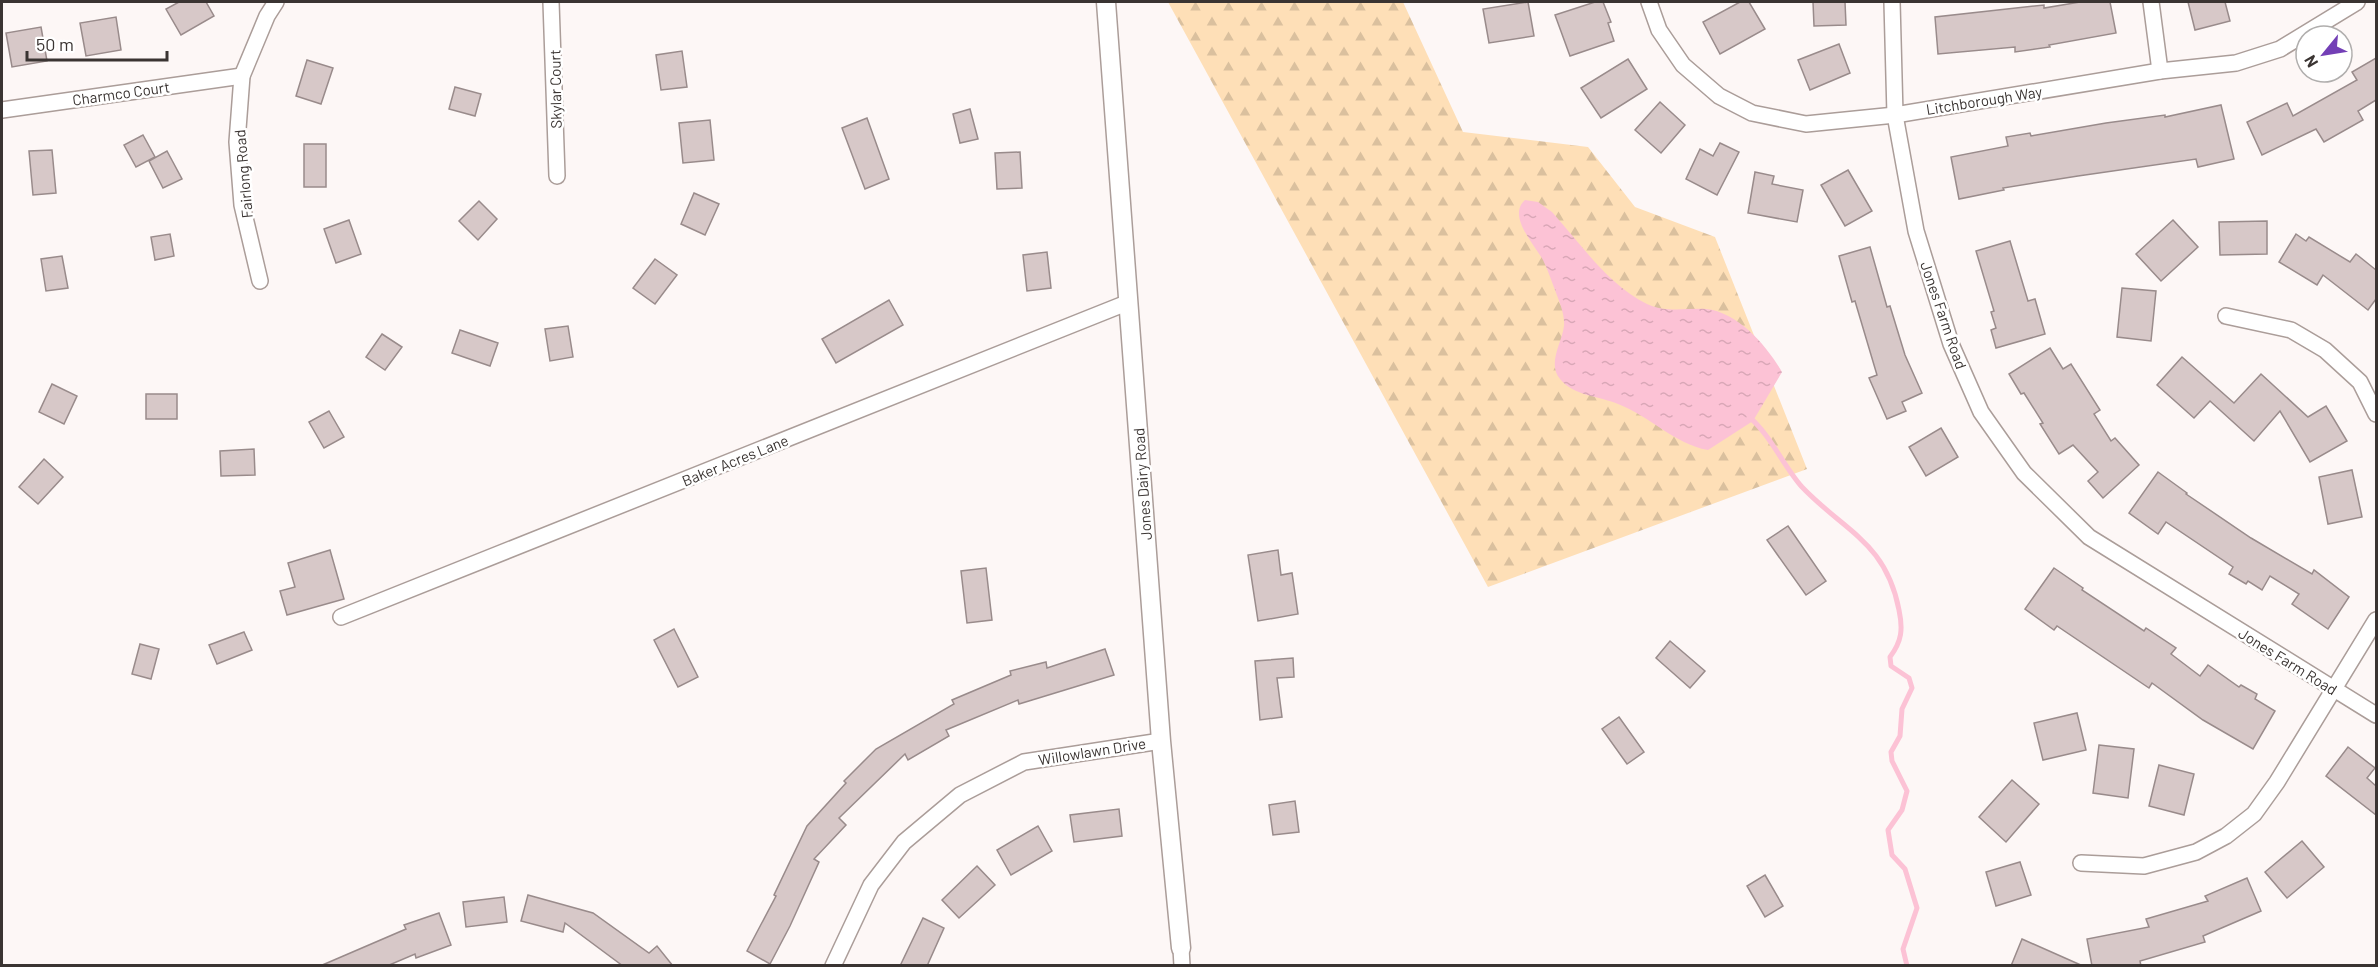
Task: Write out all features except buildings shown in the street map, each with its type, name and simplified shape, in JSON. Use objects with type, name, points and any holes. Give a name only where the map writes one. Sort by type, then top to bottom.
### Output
[{"type":"street","name":"Fairlong Road","points":[[260,281],[242,205],[237,142],[242,76],[267,16],[276,2]]},
{"type":"street","name":"Skylar Court","points":[[551,2],[557,176]]},
{"type":"street","name":"Jones Dairy Road","points":[[1106,2],[1161,741],[1181,957]]},
{"type":"street","name":"Litchborough Way","points":[[1649,2],[1659,30],[1683,65],[1719,96],[1752,113],[1806,124],[1895,115],[2160,71],[2236,63],[2280,49],[2357,2]]},
{"type":"street","name":"Jones Farm Road","points":[[1892,2],[1895,115],[1916,231],[1951,344],[1981,412],[2024,473],[2089,537],[2376,715]]},
{"type":"street","points":[[2151,2],[2160,71]]},
{"type":"street","name":"Charmco Court","points":[[2,110],[242,76]]},
{"type":"street","name":"Baker Acres Lane","points":[[341,617],[1129,302]]},
{"type":"street","points":[[2226,316],[2291,330],[2325,350],[2360,382],[2376,414]]},
{"type":"street","points":[[2081,863],[2144,866],[2196,852],[2226,836],[2254,814],[2277,782],[2376,620]]},
{"type":"street","name":"Willowlawn Drive","points":[[833,966],[871,885],[904,842],[960,795],[1024,762],[1161,741]]},
{"type":"green space","points":[[1168,2],[1403,2],[1463,132],[1588,147],[1635,207],[1715,237],[1807,469],[1488,587]]},
{"type":"water","points":[[1525,200],[1538,202],[1552,212],[1607,275],[1633,296],[1654,307],[1676,310],[1706,309],[1718,312],[1740,323],[1760,341],[1782,372],[1753,421],[1708,450],[1684,442],[1630,409],[1579,392],[1566,385],[1556,373],[1555,366],[1556,353],[1563,333],[1563,312],[1545,264],[1520,222],[1520,207]]},
{"type":"waterway","points":[[1749,417],[1764,432],[1802,487],[1874,553],[1893,587],[1901,629],[1897,646],[1890,657],[1891,666],[1909,678],[1912,688],[1902,709],[1900,736],[1891,752],[1892,761],[1907,791],[1902,810],[1888,830],[1892,855],[1905,869],[1917,908],[1903,949],[1907,966]]}]
